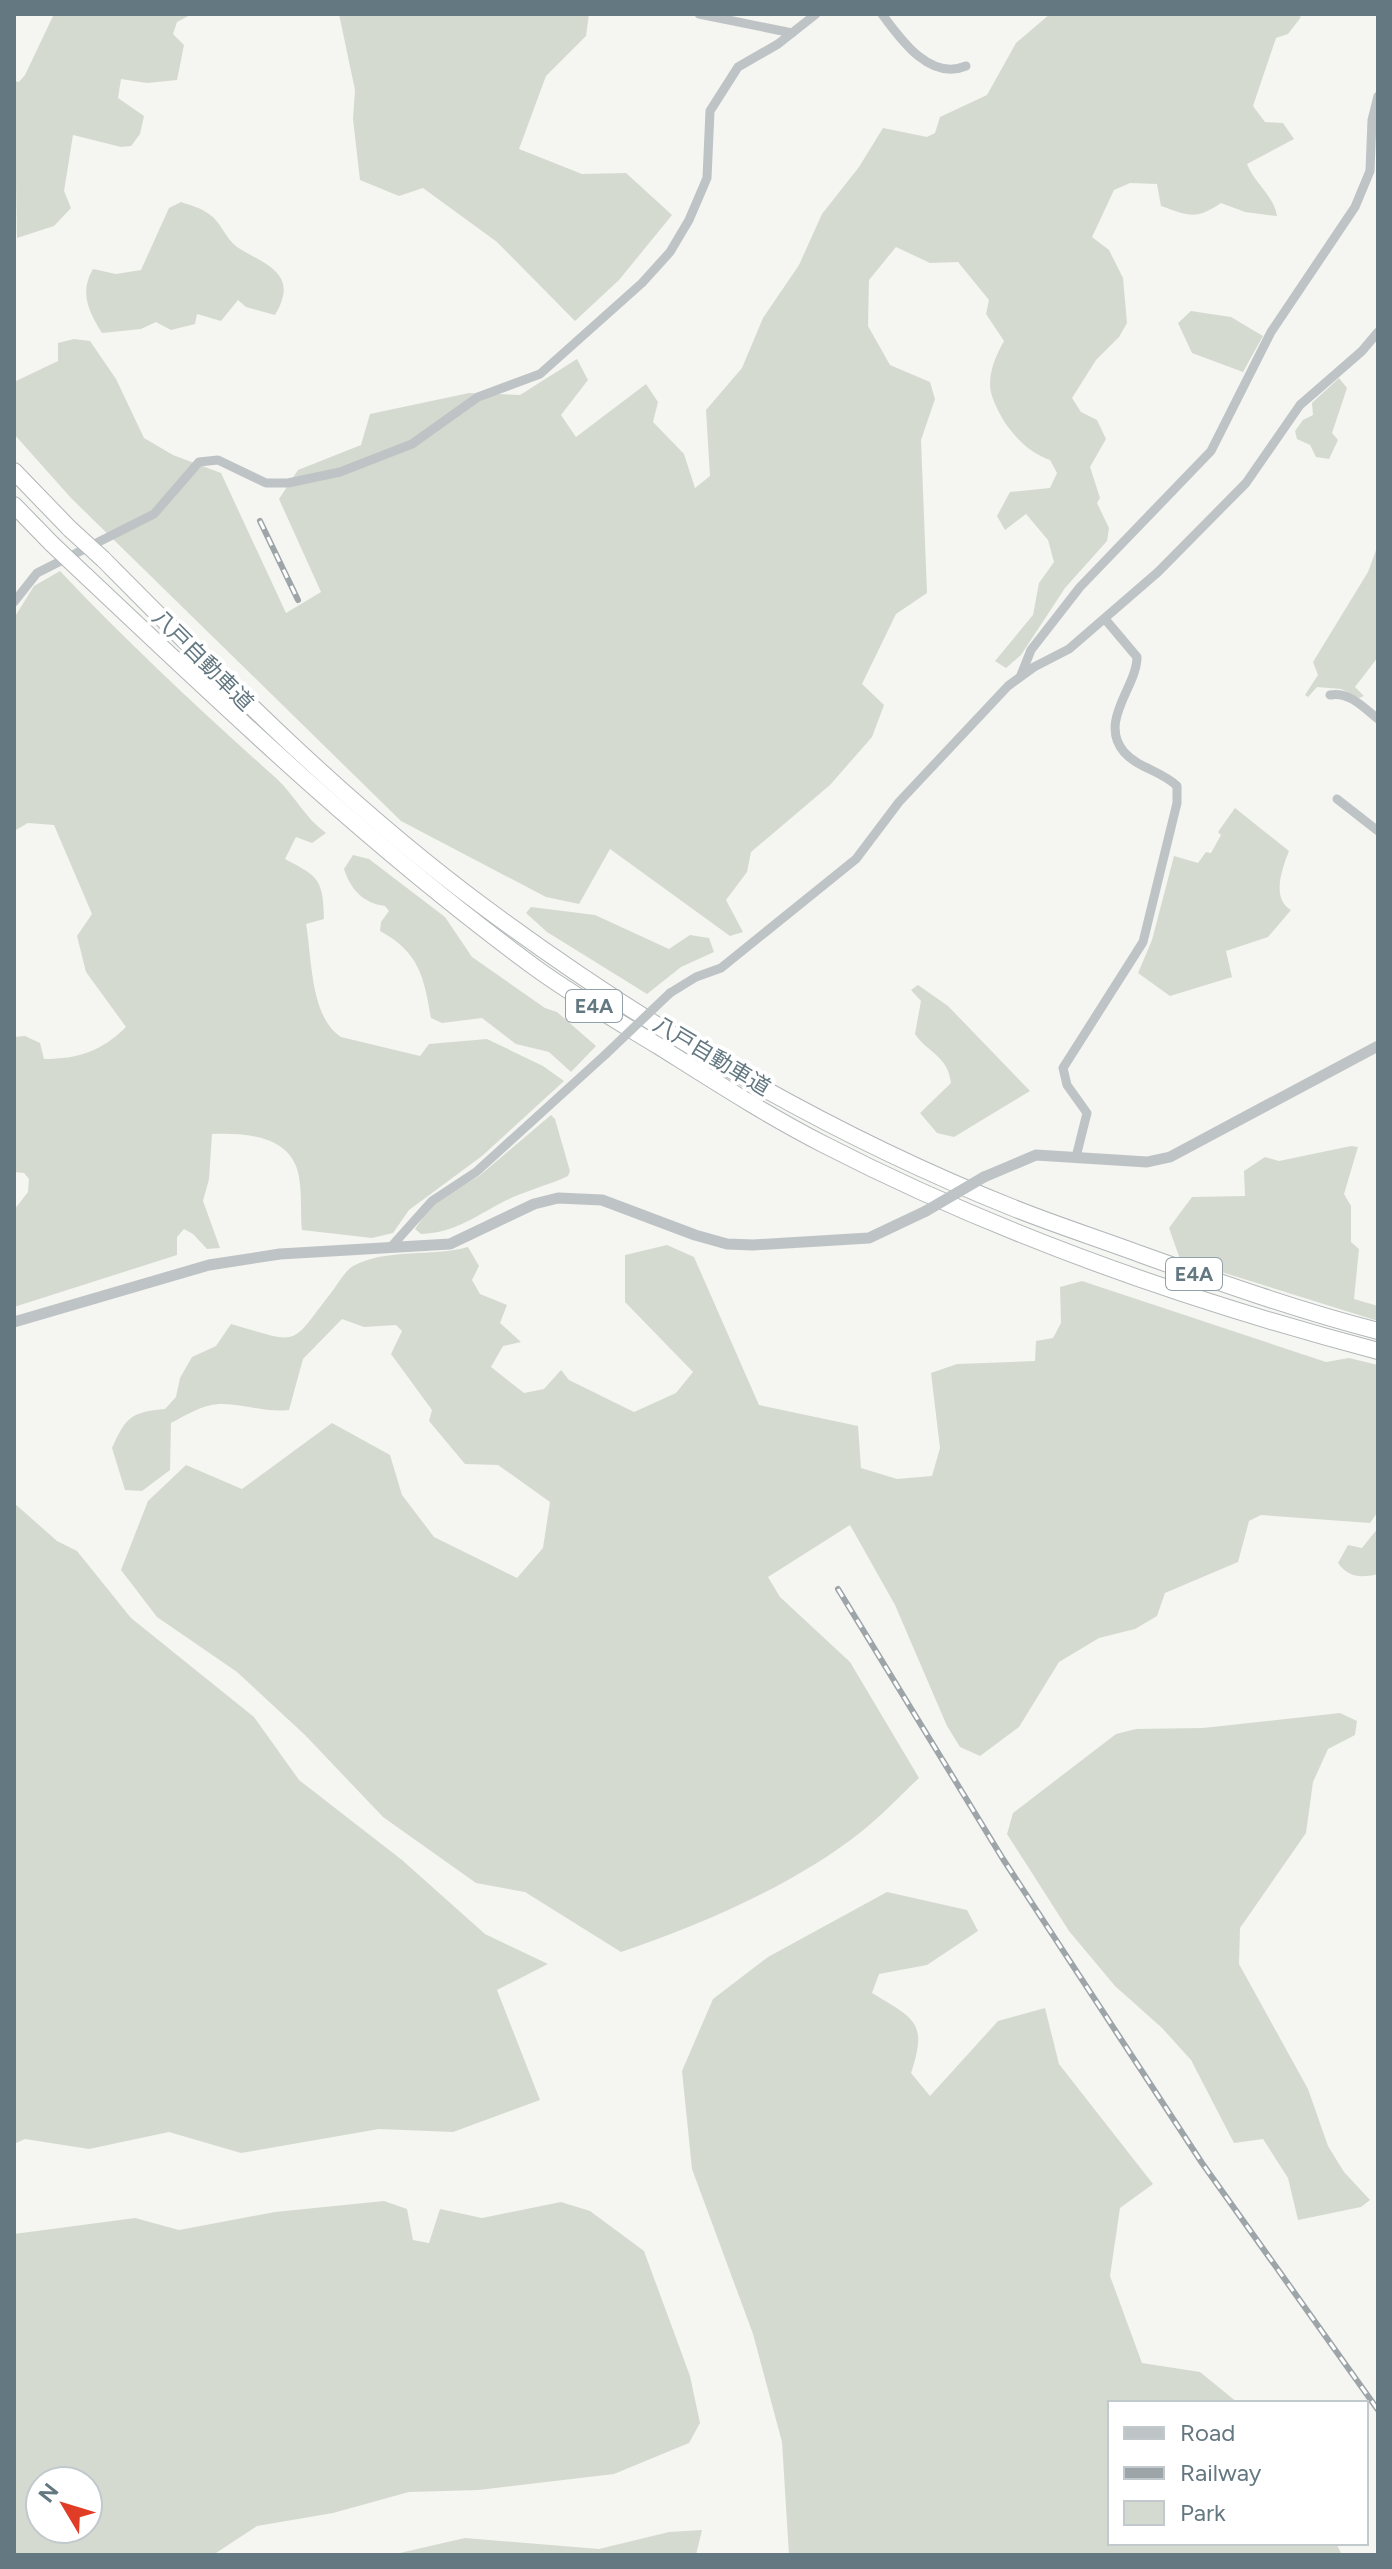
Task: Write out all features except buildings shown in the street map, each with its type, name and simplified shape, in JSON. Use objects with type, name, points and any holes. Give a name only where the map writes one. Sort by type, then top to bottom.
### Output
[{"type":"highway","name":"八戸自動車道","points":[[14,471],[233,693],[383,825],[481,905],[552,956],[723,1065],[832,1126],[1012,1208],[1225,1285],[1378,1331]]},
{"type":"highway","name":"八戸自動車道","points":[[14,505],[230,714],[392,857],[540,971],[714,1081],[824,1145],[1005,1227],[1193,1298],[1378,1351]]},
{"type":"street","points":[[699,14],[792,33]]},
{"type":"street","points":[[14,602],[37,573],[52,563],[154,514],[199,462],[218,460],[266,483],[288,483],[340,472],[412,444],[478,397],[540,374],[642,283],[670,252],[689,220],[707,178],[710,111],[726,82],[738,67],[816,14]]},
{"type":"street","points":[[882,14],[917,55],[929,64],[954,71],[966,66]]},
{"type":"street","points":[[1021,675],[1031,650],[1080,587],[1211,451],[1271,332],[1355,207],[1370,171],[1372,120],[1378,96]]},
{"type":"street","points":[[390,1248],[432,1201],[476,1172],[670,993],[696,977],[721,968],[856,859],[899,802],[1021,675],[1069,649],[1105,619],[1235,495],[1300,405],[1362,351],[1378,332]]},
{"type":"street","points":[[1076,1157],[1087,1113],[1067,1085],[1063,1068],[1143,942],[1177,803],[1177,786],[1124,751],[1118,740],[1118,708],[1133,680],[1137,657],[1105,619]]},
{"type":"street","points":[[1330,695],[1340,693],[1351,698],[1378,719]]},
{"type":"street","points":[[1337,799],[1378,831]]},
{"type":"street","points":[[14,1322],[209,1265],[280,1254],[450,1244],[534,1204],[574,1197],[626,1206],[727,1244],[869,1238],[884,1234],[984,1177],[1036,1155],[1147,1162],[1170,1157],[1378,1046]]},
{"type":"green space","points":[[54,14],[192,14],[177,22],[173,34],[184,45],[177,80],[147,83],[121,79],[118,98],[144,116],[140,134],[131,146],[121,147],[73,135],[64,191],[71,208],[54,226],[17,238],[14,81],[19,82],[25,75]]},
{"type":"green space","points":[[339,14],[589,14],[586,36],[546,76],[519,149],[582,174],[626,173],[672,215],[619,280],[575,321],[497,242],[423,188],[399,196],[360,180],[353,119],[355,90]]},
{"type":"green space","points":[[1050,14],[1296,14],[1301,17],[1288,34],[1276,38],[1253,106],[1265,122],[1283,123],[1294,139],[1247,164],[1272,202],[1277,216],[1245,212],[1221,203],[1198,214],[1179,212],[1161,206],[1157,184],[1130,183],[1114,190],[1092,237],[1109,250],[1123,278],[1127,323],[1119,337],[1096,360],[1072,398],[1081,412],[1097,420],[1106,439],[1090,467],[1100,498],[1097,503],[1109,528],[1107,541],[1065,588],[1021,655],[1006,668],[995,661],[1033,615],[1039,583],[1054,562],[1048,540],[1026,514],[1005,530],[997,516],[1010,492],[1050,488],[1057,473],[1050,460],[1031,450],[1014,435],[996,406],[990,389],[991,375],[1004,341],[986,314],[989,300],[958,262],[930,263],[896,247],[869,280],[868,326],[890,365],[930,382],[935,399],[921,440],[927,593],[896,614],[862,684],[884,705],[872,737],[830,785],[751,852],[747,872],[726,900],[743,932],[730,936],[610,849],[579,904],[546,897],[401,821],[71,498],[14,434],[14,382],[58,361],[58,343],[74,339],[90,341],[116,379],[144,438],[173,455],[221,473],[286,613],[321,592],[279,499],[298,470],[361,445],[370,414],[469,393],[520,395],[577,359],[588,380],[561,415],[576,437],[646,384],[658,402],[653,422],[684,454],[695,488],[710,476],[706,410],[742,368],[763,318],[799,265],[822,214],[859,167],[883,128],[927,137],[935,133],[940,117],[987,95],[1016,43]]},
{"type":"green space","points":[[181,202],[209,214],[237,247],[276,271],[284,289],[275,315],[246,307],[238,300],[221,321],[197,314],[195,324],[171,330],[156,322],[141,329],[102,333],[87,302],[87,286],[93,269],[116,274],[141,270],[169,208]]},
{"type":"green space","points":[[1191,311],[1231,317],[1263,336],[1243,372],[1192,353],[1178,323]]},
{"type":"green space","points":[[1339,378],[1347,388],[1332,433],[1338,440],[1329,459],[1316,457],[1310,445],[1297,439],[1295,431],[1303,420],[1313,415],[1312,403]]},
{"type":"green space","points":[[1378,545],[1378,657],[1355,687],[1364,696],[1359,698],[1341,689],[1317,687],[1308,697],[1305,695],[1318,675],[1313,662],[1368,572]]},
{"type":"green space","points":[[60,571],[166,677],[277,779],[326,833],[312,843],[296,837],[285,859],[312,875],[320,887],[324,919],[306,924],[314,985],[323,1016],[331,1028],[341,1037],[420,1056],[429,1044],[487,1039],[543,1066],[564,1081],[482,1156],[409,1210],[393,1233],[372,1238],[302,1230],[300,1181],[290,1155],[281,1147],[260,1138],[212,1134],[209,1179],[203,1201],[220,1248],[207,1249],[184,1229],[177,1237],[177,1255],[14,1307],[14,1210],[28,1192],[29,1179],[24,1173],[14,1172],[14,1037],[25,1036],[40,1043],[44,1059],[56,1059],[98,1048],[126,1027],[86,972],[77,936],[92,914],[54,825],[28,823],[14,831],[14,618],[34,586]]},
{"type":"green space","points":[[1235,808],[1289,851],[1281,874],[1280,891],[1285,905],[1291,910],[1268,937],[1226,951],[1232,977],[1170,996],[1138,973],[1152,940],[1174,856],[1198,863],[1206,852],[1211,853],[1221,835],[1218,832]]},
{"type":"green space","points":[[353,855],[369,859],[445,917],[472,957],[545,1008],[557,1012],[596,1046],[571,1072],[549,1052],[516,1044],[482,1018],[442,1023],[431,1018],[418,967],[403,948],[380,931],[381,922],[389,911],[359,894],[347,876],[344,869]]},
{"type":"green space","points":[[531,907],[595,915],[669,949],[690,935],[709,938],[714,952],[681,967],[647,994],[547,932],[526,913]]},
{"type":"green space","points":[[918,985],[948,1006],[1030,1091],[954,1137],[937,1133],[920,1113],[951,1083],[942,1061],[915,1034],[921,1001],[911,990]]},
{"type":"green space","points":[[551,1115],[555,1119],[570,1171],[568,1176],[516,1196],[445,1230],[421,1234],[415,1229],[432,1205],[479,1176]]},
{"type":"green space","points":[[1358,1147],[1344,1194],[1351,1206],[1351,1242],[1359,1249],[1354,1299],[1378,1306],[1378,1321],[1180,1259],[1169,1228],[1192,1197],[1245,1196],[1244,1171],[1265,1157],[1279,1161]]},
{"type":"green space","points":[[667,1245],[694,1257],[759,1405],[858,1426],[861,1468],[897,1479],[932,1476],[940,1448],[931,1373],[957,1364],[1035,1361],[1036,1341],[1053,1338],[1061,1323],[1060,1287],[1082,1281],[1326,1362],[1349,1358],[1378,1365],[1377,1513],[1370,1523],[1261,1515],[1249,1521],[1238,1562],[1165,1593],[1157,1616],[1135,1629],[1099,1638],[1059,1662],[1019,1727],[980,1756],[960,1747],[947,1726],[895,1605],[850,1525],[768,1577],[780,1597],[850,1662],[919,1778],[861,1832],[777,1886],[714,1916],[621,1952],[525,1892],[476,1883],[383,1817],[305,1735],[237,1672],[157,1617],[121,1570],[148,1501],[186,1465],[242,1489],[332,1423],[390,1455],[402,1495],[434,1537],[517,1578],[543,1548],[550,1502],[498,1465],[465,1464],[429,1421],[432,1410],[391,1354],[402,1331],[396,1325],[364,1327],[342,1319],[303,1359],[289,1410],[219,1404],[200,1408],[171,1423],[170,1470],[142,1491],[125,1490],[112,1448],[121,1429],[131,1418],[144,1412],[165,1409],[176,1397],[180,1378],[192,1357],[216,1346],[231,1324],[271,1336],[293,1336],[309,1322],[353,1266],[380,1257],[468,1247],[479,1266],[472,1280],[480,1294],[507,1305],[500,1323],[521,1342],[503,1346],[491,1367],[524,1393],[544,1389],[561,1370],[569,1380],[634,1412],[676,1393],[693,1372],[625,1302],[625,1255]]},
{"type":"green space","points":[[14,1503],[57,1541],[77,1551],[131,1618],[254,1717],[299,1780],[402,1860],[485,1934],[548,1964],[497,1990],[540,2100],[453,2132],[379,2129],[241,2153],[169,2132],[89,2149],[25,2139],[14,2144]]},
{"type":"green space","points":[[1378,1528],[1378,1574],[1361,1576],[1346,1572],[1338,1563],[1348,1545],[1362,1548]]},
{"type":"green space","points":[[1340,1713],[1357,1721],[1355,1735],[1328,1749],[1313,1782],[1306,1833],[1240,1928],[1239,1964],[1308,2089],[1328,2146],[1344,2172],[1370,2200],[1361,2207],[1298,2220],[1288,2178],[1263,2139],[1234,2143],[1191,2060],[1162,2028],[1115,1986],[1069,1931],[1007,1834],[1013,1813],[1116,1734],[1136,1729],[1203,1728]]},
{"type":"green space","points":[[887,1892],[967,1910],[978,1931],[927,1965],[879,1974],[872,1993],[899,2009],[914,2024],[918,2043],[911,2073],[930,2096],[998,2021],[1045,2008],[1059,2064],[1153,2184],[1120,2208],[1110,2276],[1142,2363],[1200,2372],[1236,2401],[1108,2401],[1108,2545],[1337,2545],[1342,2555],[789,2555],[782,2442],[753,2334],[692,2169],[682,2071],[713,1999],[768,1957]]},
{"type":"green space","points":[[384,2201],[407,2209],[413,2240],[429,2243],[440,2209],[482,2218],[561,2202],[590,2211],[644,2251],[690,2376],[700,2423],[689,2443],[614,2474],[479,2490],[409,2492],[333,2513],[257,2526],[213,2555],[14,2555],[14,2234],[135,2218],[179,2230],[275,2212]]},
{"type":"green space","points":[[702,2530],[696,2555],[391,2555],[465,2538],[599,2549],[669,2532]]},
{"type":"railway","points":[[260,521],[298,600]]},
{"type":"railway","points":[[838,1589],[1003,1859],[1202,2163],[1378,2410]]}]
